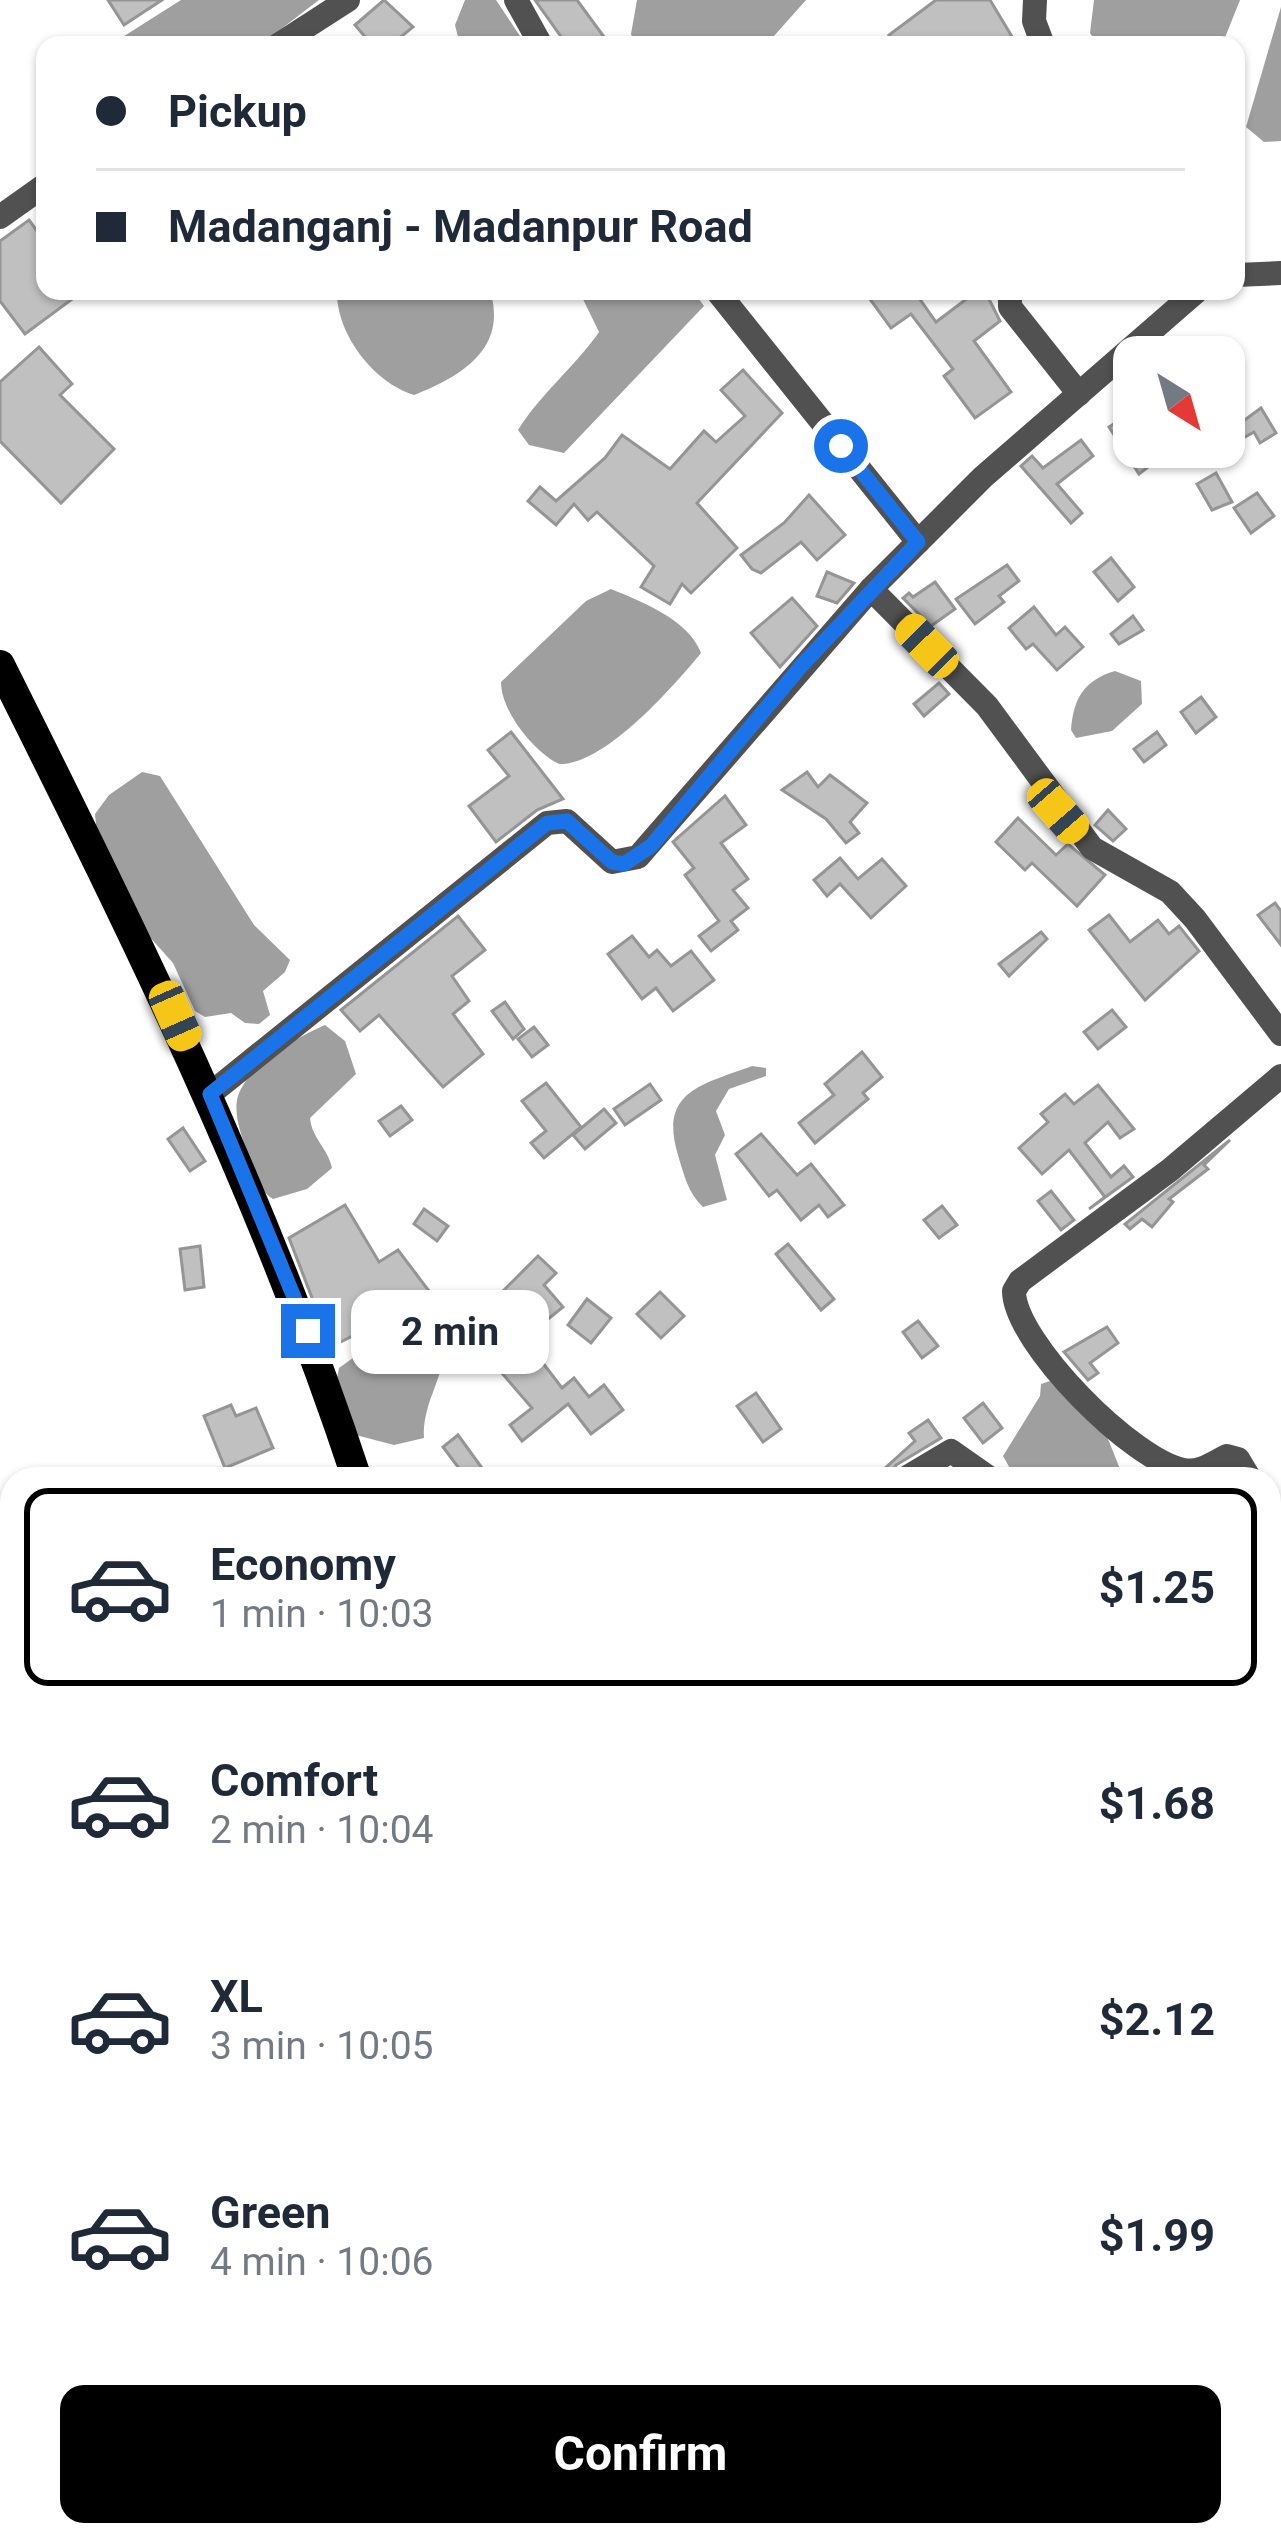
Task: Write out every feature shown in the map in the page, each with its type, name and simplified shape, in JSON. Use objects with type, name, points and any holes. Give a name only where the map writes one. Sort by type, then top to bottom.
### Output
[{"type":"main road","points":[[0,665],[210,1094],[308,1331],[353,1467]]},
{"type":"street","points":[[292,36],[348,0]]},
{"type":"street","points":[[516,0],[536,36]]},
{"type":"street","points":[[1035,0],[1034,21],[1040,36]]},
{"type":"street","points":[[0,217],[36,191]]},
{"type":"street","points":[[1245,274],[1281,272]]},
{"type":"street","points":[[724,300],[918,542]]},
{"type":"street","points":[[1010,300],[1010,307],[1079,394]]},
{"type":"street","points":[[210,1094],[547,823],[567,821],[612,862],[638,857],[720,770],[871,589],[1187,300]]},
{"type":"street","points":[[871,589],[986,706],[1091,848],[1171,892],[1281,1034]]},
{"type":"street","points":[[1174,1467],[1120,1430],[1071,1387],[1026,1332],[1014,1291],[1281,1076]]},
{"type":"street","points":[[925,1467],[952,1451],[974,1467]]},
{"type":"street","points":[[1207,1467],[1227,1456],[1238,1459],[1243,1467]]},
{"type":"shaded area","points":[[181,0],[319,0],[272,36],[124,36]]},
{"type":"shaded area","points":[[465,0],[496,0],[520,36],[458,36],[455,25]]},
{"type":"shaded area","points":[[637,0],[806,0],[774,36],[631,34]]},
{"type":"shaded area","points":[[1094,0],[1240,0],[1226,36],[1090,33]]},
{"type":"shaded area","points":[[1281,7],[1281,141],[1264,142],[1246,127]]},
{"type":"shaded area","points":[[338,300],[492,300],[494,311],[487,344],[477,357],[449,379],[414,395],[385,380],[360,355]]},
{"type":"shaded area","points":[[583,300],[700,300],[704,306],[564,453],[529,445],[518,430],[599,332]]},
{"type":"shaded area","points":[[611,589],[675,621],[701,653],[617,738],[577,761],[559,764],[520,729],[506,705],[501,682],[586,601]]},
{"type":"shaded area","points":[[1115,671],[1141,681],[1142,704],[1112,731],[1076,738],[1072,719],[1082,692]]},
{"type":"shaded area","points":[[142,772],[160,776],[254,925],[290,960],[285,972],[263,991],[270,1015],[259,1024],[245,1023],[231,1013],[205,1017],[195,1011],[173,963],[139,925],[97,835],[95,814],[109,795]]},
{"type":"shaded area","points":[[325,1025],[345,1041],[356,1074],[310,1118],[332,1168],[307,1189],[273,1199],[258,1182],[245,1145],[238,1096],[263,1063]]},
{"type":"shaded area","points":[[752,1066],[766,1068],[766,1076],[729,1089],[716,1111],[725,1135],[715,1155],[727,1200],[703,1207],[682,1170],[675,1116],[690,1093]]},
{"type":"shaded area","points":[[415,1325],[432,1331],[445,1351],[424,1438],[394,1445],[348,1433],[334,1394],[339,1368],[393,1329]]},
{"type":"shaded area","points":[[1053,1380],[1106,1434],[1119,1467],[1009,1467],[1003,1456],[1040,1396],[1041,1384]]},
{"type":"building","points":[[108,0],[162,0],[124,25]]},
{"type":"building","points":[[384,0],[413,27],[402,36],[364,36],[355,25]]},
{"type":"building","points":[[535,0],[577,0],[603,36],[561,36]]},
{"type":"building","points":[[936,0],[990,0],[1012,36],[890,36]]},
{"type":"building","points":[[29,220],[36,230],[36,300],[71,300],[25,334],[0,301],[0,241]]},
{"type":"building","points":[[871,300],[920,300],[936,322],[965,300],[990,300],[1000,321],[974,341],[1011,392],[975,418],[944,376],[953,369],[911,314],[891,328]]},
{"type":"building","points":[[39,347],[72,384],[60,395],[114,449],[61,503],[0,441],[0,382]]},
{"type":"building","points":[[743,370],[782,413],[697,503],[737,548],[691,593],[682,584],[670,604],[641,587],[654,566],[597,512],[588,520],[574,504],[556,525],[528,501],[540,487],[556,501],[605,458],[622,435],[670,469],[704,431],[716,442],[745,416],[721,390]]},
{"type":"building","points":[[1261,408],[1276,433],[1260,443],[1254,432],[1245,437],[1245,420]]},
{"type":"building","points":[[1081,440],[1093,456],[1057,484],[1082,513],[1071,523],[1021,466],[1032,456],[1043,468]]},
{"type":"building","points":[[1216,473],[1232,502],[1212,510],[1197,484]]},
{"type":"building","points":[[1257,493],[1274,516],[1251,533],[1234,508]]},
{"type":"building","points":[[809,495],[845,535],[817,560],[801,542],[761,573],[752,569],[741,555],[784,523]]},
{"type":"building","points":[[1111,558],[1134,587],[1118,601],[1094,572]]},
{"type":"building","points":[[1007,565],[1019,581],[999,596],[1004,602],[975,624],[956,599]]},
{"type":"building","points":[[827,572],[854,583],[837,603],[817,596]]},
{"type":"building","points":[[935,582],[955,609],[931,626],[903,598]]},
{"type":"building","points":[[792,598],[817,626],[780,667],[751,633]]},
{"type":"building","points":[[1034,607],[1056,635],[1065,627],[1083,647],[1057,670],[1033,644],[1026,649],[1009,628]]},
{"type":"building","points":[[1133,616],[1143,630],[1119,644],[1111,634]]},
{"type":"building","points":[[939,683],[949,694],[924,716],[914,704]]},
{"type":"building","points":[[1201,697],[1216,717],[1196,733],[1181,712]]},
{"type":"building","points":[[511,732],[563,799],[537,810],[496,842],[469,806],[509,776],[488,750]]},
{"type":"building","points":[[1157,732],[1166,745],[1144,762],[1134,749]]},
{"type":"building","points":[[807,772],[818,787],[830,775],[867,803],[850,822],[859,833],[846,843],[826,819],[782,790]]},
{"type":"building","points":[[725,796],[746,825],[721,843],[748,879],[733,890],[748,908],[731,921],[738,930],[711,951],[699,936],[719,921],[685,875],[694,868],[673,842]]},
{"type":"building","points":[[1108,810],[1126,829],[1113,841],[1095,825]]},
{"type":"building","points":[[1018,818],[1056,855],[1068,844],[1105,875],[1077,906],[1032,863],[1025,870],[996,842]]},
{"type":"building","points":[[840,858],[858,879],[882,859],[906,886],[871,918],[840,884],[827,896],[814,880]]},
{"type":"building","points":[[1275,903],[1281,911],[1281,945],[1258,915]]},
{"type":"building","points":[[1109,915],[1130,942],[1158,920],[1169,934],[1179,926],[1199,951],[1145,1000],[1089,930]]},
{"type":"building","points":[[458,916],[485,950],[452,976],[469,1001],[453,1014],[483,1054],[443,1087],[379,1015],[360,1031],[341,1010]]},
{"type":"building","points":[[1041,932],[1047,939],[1009,976],[999,964]]},
{"type":"building","points":[[632,936],[649,957],[657,950],[671,966],[691,951],[714,980],[673,1011],[656,988],[642,999],[608,954]]},
{"type":"building","points":[[505,1002],[524,1029],[513,1039],[492,1011]]},
{"type":"building","points":[[1112,1010],[1126,1027],[1098,1049],[1084,1032]]},
{"type":"building","points":[[534,1027],[548,1045],[532,1057],[518,1039]]},
{"type":"building","points":[[862,1052],[882,1077],[863,1093],[868,1099],[815,1143],[799,1123],[834,1095],[825,1084]]},
{"type":"building","points":[[546,1083],[581,1127],[544,1158],[531,1143],[546,1131],[522,1101]]},
{"type":"building","points":[[650,1084],[661,1100],[625,1125],[614,1109]]},
{"type":"building","points":[[1098,1085],[1134,1129],[1120,1138],[1108,1122],[1085,1143],[1111,1177],[1124,1166],[1133,1177],[1089,1209],[1105,1197],[1069,1150],[1042,1174],[1019,1148],[1048,1122],[1041,1114],[1065,1094],[1074,1104]]},
{"type":"building","points":[[401,1106],[412,1120],[390,1136],[379,1121]]},
{"type":"building","points":[[604,1109],[616,1123],[585,1149],[573,1135]]},
{"type":"building","points":[[183,1128],[205,1161],[190,1171],[168,1139]]},
{"type":"building","points":[[761,1134],[797,1175],[811,1164],[844,1205],[828,1217],[819,1205],[801,1220],[777,1190],[769,1196],[736,1154]]},
{"type":"building","points":[[1230,1140],[1204,1165],[1208,1169],[1169,1199],[1173,1202],[1152,1227],[1142,1219],[1130,1229],[1125,1224]]},
{"type":"building","points":[[1051,1191],[1074,1220],[1061,1230],[1038,1201]]},
{"type":"building","points":[[345,1205],[379,1262],[398,1250],[432,1295],[331,1347],[289,1238]]},
{"type":"building","points":[[942,1206],[957,1225],[939,1238],[924,1220]]},
{"type":"building","points":[[424,1209],[448,1226],[437,1241],[414,1224]]},
{"type":"building","points":[[788,1244],[834,1299],[821,1310],[776,1254]]},
{"type":"building","points":[[200,1246],[204,1287],[185,1290],[180,1249]]},
{"type":"building","points":[[538,1256],[556,1273],[544,1285],[563,1307],[542,1324],[525,1304],[488,1342],[470,1324]]},
{"type":"building","points":[[660,1292],[684,1316],[661,1338],[637,1314]]},
{"type":"building","points":[[587,1299],[611,1318],[591,1343],[568,1325]]},
{"type":"building","points":[[918,1321],[938,1346],[922,1358],[903,1332]]},
{"type":"building","points":[[1107,1327],[1118,1343],[1090,1363],[1098,1373],[1088,1380],[1064,1352]]},
{"type":"building","points":[[500,1347],[519,1368],[536,1354],[562,1388],[574,1378],[589,1397],[604,1385],[623,1410],[591,1434],[568,1404],[522,1441],[510,1425],[532,1408],[488,1357]]},
{"type":"building","points":[[756,1393],[781,1429],[763,1442],[737,1406]]},
{"type":"building","points":[[983,1403],[1002,1428],[983,1443],[964,1418]]},
{"type":"building","points":[[231,1405],[236,1416],[256,1408],[273,1448],[225,1467],[204,1416]]},
{"type":"building","points":[[928,1420],[941,1438],[895,1467],[886,1467],[915,1441],[909,1433]]},
{"type":"building","points":[[458,1435],[481,1467],[458,1467],[443,1447]]},
{"type":"route","points":[[308,1331],[210,1094],[547,823],[560,818],[567,821],[612,862],[624,864],[651,846],[720,770],[802,665],[918,542],[841,446]]}]
